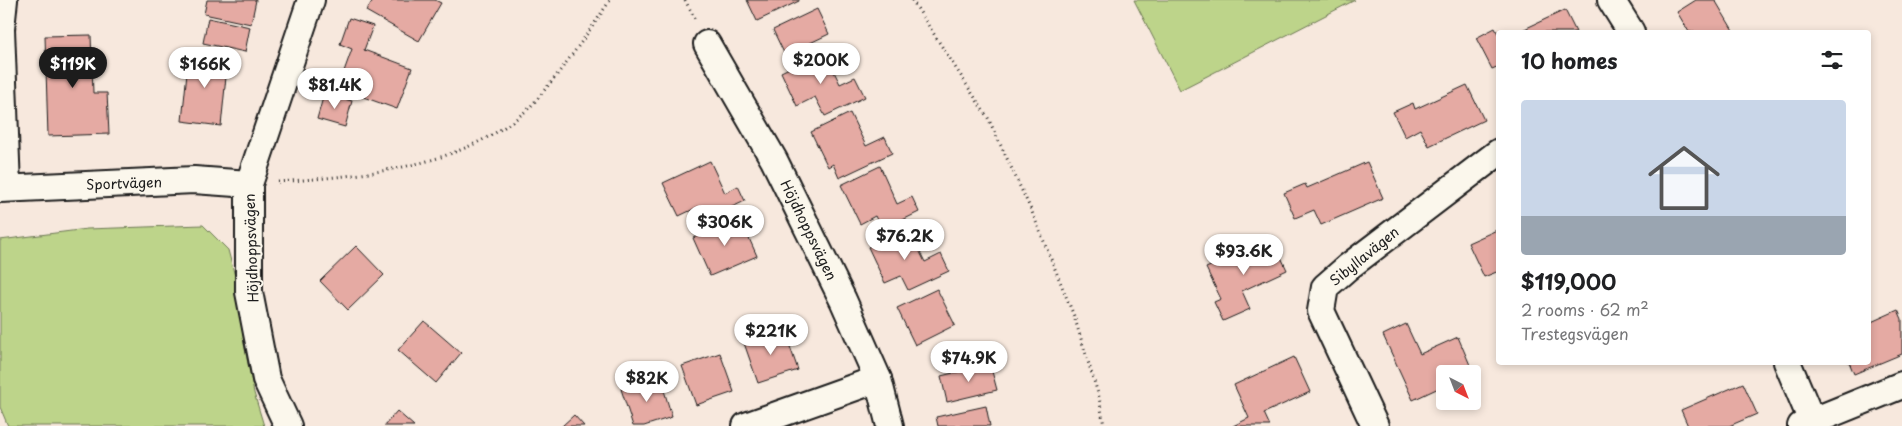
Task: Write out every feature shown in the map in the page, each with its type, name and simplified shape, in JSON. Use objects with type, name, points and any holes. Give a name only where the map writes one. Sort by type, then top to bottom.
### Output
[{"type":"street","points":[[3,188],[1,29],[4,0]]},
{"type":"street","name":"Höjdhoppsvägen","points":[[288,426],[266,379],[249,292],[249,184],[311,0]]},
{"type":"street","points":[[1611,0],[1630,30]]},
{"type":"street","name":"Höjdhoppsvägen","points":[[707,44],[774,160],[843,300],[878,379],[890,426]]},
{"type":"street","name":"Sibyllavägen","points":[[1375,426],[1321,311],[1325,287],[1348,267],[1496,154]]},
{"type":"street","name":"Sportvägen","points":[[3,188],[194,180],[249,184]]},
{"type":"street","points":[[1788,365],[1809,424],[1902,385]]},
{"type":"street","points":[[746,426],[878,379]]},
{"type":"path","points":[[249,184],[323,178],[414,166],[458,152],[489,137],[530,107],[581,45],[610,0]]},
{"type":"path","points":[[912,0],[988,118],[1032,212],[1074,316],[1099,397],[1104,426]]},
{"type":"green space","points":[[1134,0],[1355,0],[1180,90]]},
{"type":"green space","points":[[203,225],[228,250],[238,288],[244,344],[254,393],[264,426],[8,426],[0,407],[0,240],[87,229]]},
{"type":"building","points":[[207,0],[256,0],[251,24],[204,14]]},
{"type":"building","points":[[373,0],[435,0],[441,3],[419,41],[366,11]]},
{"type":"building","points":[[747,0],[799,0],[799,1],[757,21]]},
{"type":"building","points":[[1696,0],[1715,0],[1733,30],[1688,30],[1677,12]]},
{"type":"building","points":[[817,9],[829,34],[785,55],[773,30]]},
{"type":"building","points":[[1565,10],[1575,30],[1522,30]]},
{"type":"building","points":[[208,18],[250,27],[245,52],[203,43]]},
{"type":"building","points":[[349,18],[373,26],[364,50],[412,68],[397,109],[338,88],[352,49],[340,44]]},
{"type":"building","points":[[1495,28],[1496,67],[1492,69],[1476,38]]},
{"type":"building","points":[[91,35],[93,93],[107,93],[109,134],[48,136],[45,36]]},
{"type":"building","points":[[824,51],[840,84],[855,77],[865,97],[825,116],[815,97],[797,106],[781,72]]},
{"type":"building","points":[[189,53],[228,57],[221,126],[182,121]]},
{"type":"building","points":[[1467,85],[1484,120],[1429,146],[1420,129],[1405,137],[1393,112],[1413,103],[1415,109]]},
{"type":"building","points":[[324,94],[352,101],[345,127],[317,119]]},
{"type":"building","points":[[850,113],[866,146],[885,137],[892,153],[839,178],[833,164],[828,167],[811,132]]},
{"type":"building","points":[[710,161],[725,193],[738,186],[745,201],[704,220],[698,207],[679,216],[663,183]]},
{"type":"building","points":[[1367,162],[1383,198],[1321,225],[1314,210],[1295,218],[1284,193],[1305,184],[1307,188]]},
{"type":"building","points":[[880,166],[897,204],[912,197],[919,212],[882,230],[875,216],[860,224],[841,185]]},
{"type":"building","points":[[740,218],[757,256],[710,276],[693,238]]},
{"type":"building","points":[[908,228],[925,262],[941,254],[949,271],[908,290],[901,276],[885,283],[868,247]]},
{"type":"building","points":[[1496,230],[1496,272],[1484,277],[1468,243]]},
{"type":"building","points":[[1272,238],[1287,270],[1242,291],[1250,309],[1223,321],[1214,302],[1221,299],[1206,268]]},
{"type":"building","points":[[356,246],[384,275],[348,310],[320,281]]},
{"type":"building","points":[[937,289],[955,325],[915,345],[897,308]]},
{"type":"building","points":[[1898,310],[1902,319],[1902,354],[1854,374],[1850,365],[1871,365],[1871,322]]},
{"type":"building","points":[[424,321],[461,353],[436,383],[398,350]]},
{"type":"building","points":[[1406,324],[1420,354],[1458,337],[1470,365],[1436,365],[1436,389],[1413,400],[1383,335]]},
{"type":"building","points":[[784,329],[798,370],[758,383],[744,343]]},
{"type":"building","points":[[720,353],[734,392],[696,405],[682,366]]},
{"type":"building","points":[[1294,357],[1310,392],[1264,413],[1270,426],[1233,426],[1249,418],[1234,385]]},
{"type":"building","points":[[990,364],[997,390],[947,402],[941,376]]},
{"type":"building","points":[[660,377],[672,417],[644,426],[633,426],[621,389]]},
{"type":"building","points":[[1743,383],[1757,414],[1729,426],[1688,426],[1681,410]]},
{"type":"building","points":[[986,406],[990,426],[938,426],[936,417]]},
{"type":"building","points":[[397,411],[414,426],[384,426]]},
{"type":"building","points":[[574,415],[584,426],[562,426]]}]
